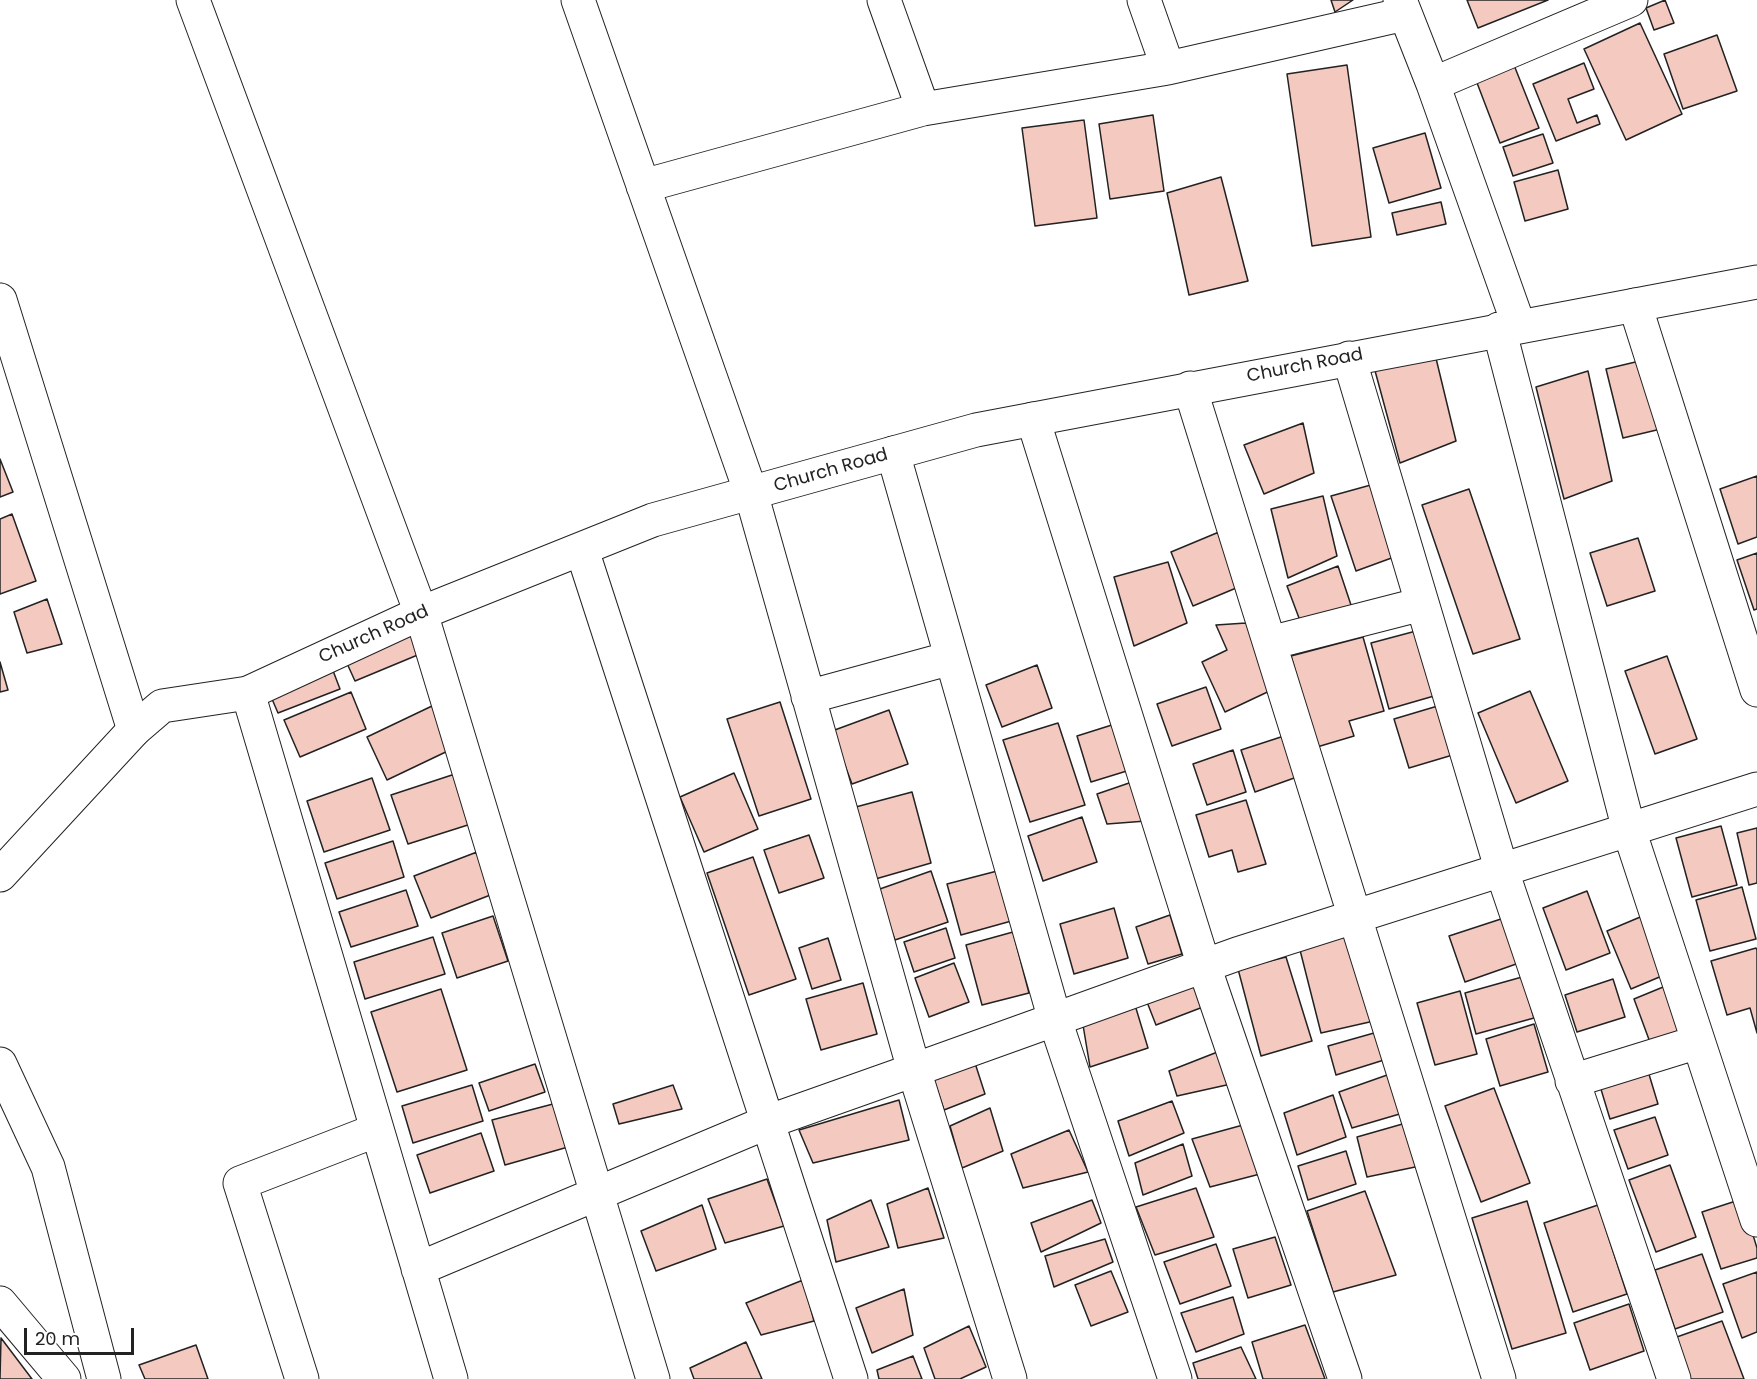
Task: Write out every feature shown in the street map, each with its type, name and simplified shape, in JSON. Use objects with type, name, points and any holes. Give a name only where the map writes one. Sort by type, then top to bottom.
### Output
[{"type":"street","points":[[193,0],[421,613],[653,1379]]},
{"type":"street","points":[[578,0],[751,493],[914,1070],[1010,1379]]},
{"type":"street","points":[[884,0],[923,109]]},
{"type":"street","points":[[1144,0],[1168,68]]},
{"type":"street","points":[[1433,84],[1631,0]]},
{"type":"street","points":[[643,186],[923,109],[1168,68],[1402,7],[1433,84],[1509,328],[1629,830],[1757,1220]]},
{"type":"street","name":"Church Road","points":[[0,874],[134,730],[162,706],[248,693],[421,613],[653,520],[976,430],[1757,282]]},
{"type":"street","points":[[0,300],[134,730]]},
{"type":"street","points":[[1635,304],[1757,690]]},
{"type":"street","points":[[1349,358],[1502,871],[1674,1379]]},
{"type":"street","points":[[1191,388],[1499,1379]]},
{"type":"street","points":[[1033,419],[1204,966],[1345,1379]]},
{"type":"street","points":[[893,453],[1055,1020],[1175,1379]]},
{"type":"street","points":[[582,550],[770,1121],[851,1379]]},
{"type":"street","points":[[1270,643],[1422,604]]},
{"type":"street","points":[[808,697],[951,657]]},
{"type":"street","points":[[248,693],[450,1379]]},
{"type":"street","points":[[418,1269],[770,1121],[1204,966],[1757,789]]},
{"type":"street","points":[[1572,1081],[1698,1042]]},
{"type":"street","points":[[0,1064],[48,1167],[104,1379]]},
{"type":"street","points":[[302,1379],[240,1183],[377,1130]]},
{"type":"street","points":[[0,1303],[64,1379]]},
{"type":"building","points":[[1331,0],[1353,0],[1335,12]]},
{"type":"building","points":[[1467,0],[1548,0],[1478,28]]},
{"type":"building","points":[[1665,0],[1674,23],[1654,30],[1646,8]]},
{"type":"building","points":[[1640,23],[1682,114],[1626,140],[1584,49]]},
{"type":"building","points":[[1717,35],[1737,91],[1683,109],[1664,54]]},
{"type":"building","points":[[1512,60],[1539,128],[1500,143],[1474,75]]},
{"type":"building","points":[[1584,63],[1594,89],[1568,99],[1577,123],[1597,115],[1600,124],[1556,141],[1533,84]]},
{"type":"building","points":[[1347,65],[1371,237],[1312,246],[1287,74]]},
{"type":"building","points":[[1153,115],[1164,191],[1110,199],[1099,124]]},
{"type":"building","points":[[1084,120],[1097,218],[1035,226],[1022,128]]},
{"type":"building","points":[[1425,133],[1441,188],[1389,203],[1373,148]]},
{"type":"building","points":[[1543,134],[1553,163],[1513,176],[1503,147]]},
{"type":"building","points":[[1558,170],[1568,209],[1525,221],[1514,182]]},
{"type":"building","points":[[1221,177],[1248,281],[1189,295],[1167,193]]},
{"type":"building","points":[[1441,202],[1446,224],[1397,235],[1392,213]]},
{"type":"building","points":[[1434,350],[1456,441],[1400,463],[1374,367]]},
{"type":"building","points":[[1648,359],[1665,428],[1623,438],[1606,369]]},
{"type":"building","points":[[1588,371],[1612,481],[1564,499],[1536,387]]},
{"type":"building","points":[[1303,423],[1314,473],[1264,494],[1244,445]]},
{"type":"building","points":[[0,459],[13,492],[0,497]]},
{"type":"building","points":[[1757,476],[1757,537],[1738,544],[1720,489]]},
{"type":"building","points":[[1378,483],[1397,556],[1356,571],[1331,496]]},
{"type":"building","points":[[1469,489],[1520,639],[1473,654],[1422,505]]},
{"type":"building","points":[[1323,496],[1337,556],[1288,578],[1271,509]]},
{"type":"building","points":[[12,514],[36,581],[0,594],[0,519]]},
{"type":"building","points":[[1219,532],[1241,586],[1193,606],[1171,552]]},
{"type":"building","points":[[1638,538],[1655,591],[1607,606],[1590,553]]},
{"type":"building","points":[[1757,553],[1757,609],[1754,610],[1737,560]]},
{"type":"building","points":[[1168,562],[1187,623],[1134,646],[1114,577]]},
{"type":"building","points":[[1338,566],[1352,608],[1302,626],[1287,586]]},
{"type":"building","points":[[47,599],[62,644],[27,653],[14,612]]},
{"type":"building","points":[[1246,623],[1276,688],[1225,712],[1202,662],[1227,650],[1216,625]]},
{"type":"building","points":[[411,631],[420,654],[355,681],[345,659]]},
{"type":"building","points":[[1416,631],[1434,696],[1389,709],[1371,643]]},
{"type":"building","points":[[1363,637],[1384,711],[1349,721],[1354,736],[1317,747],[1291,656]]},
{"type":"building","points":[[1667,656],[1697,739],[1655,754],[1625,671]]},
{"type":"building","points":[[0,662],[8,690],[0,692]]},
{"type":"building","points":[[1037,665],[1052,708],[1002,727],[986,685]]},
{"type":"building","points":[[332,668],[340,689],[278,713],[269,692]]},
{"type":"building","points":[[1206,687],[1221,729],[1172,746],[1157,704]]},
{"type":"building","points":[[1530,691],[1568,781],[1516,803],[1478,713]]},
{"type":"building","points":[[351,692],[366,729],[300,757],[284,720]]},
{"type":"building","points":[[780,702],[811,799],[759,816],[727,719]]},
{"type":"building","points":[[1441,705],[1456,754],[1409,768],[1394,719]]},
{"type":"building","points":[[432,706],[452,749],[387,780],[367,737]]},
{"type":"building","points":[[889,710],[908,764],[852,784],[832,731]]},
{"type":"building","points":[[1058,723],[1085,805],[1030,822],[1003,740]]},
{"type":"building","points":[[1115,724],[1130,770],[1091,782],[1077,736]]},
{"type":"building","points":[[1284,736],[1297,777],[1255,792],[1241,750]]},
{"type":"building","points":[[1233,750],[1246,792],[1207,805],[1193,764]]},
{"type":"building","points":[[734,773],[758,829],[704,852],[680,797]]},
{"type":"building","points":[[455,774],[471,824],[408,844],[391,795]]},
{"type":"building","points":[[372,778],[390,830],[324,852],[307,801]]},
{"type":"building","points":[[1132,782],[1146,821],[1107,824],[1097,794]]},
{"type":"building","points":[[912,792],[931,863],[872,880],[852,808]]},
{"type":"building","points":[[1246,800],[1266,864],[1238,872],[1232,850],[1209,857],[1196,815]]},
{"type":"building","points":[[1082,817],[1097,862],[1043,881],[1028,836]]},
{"type":"building","points":[[1721,826],[1737,885],[1692,897],[1676,838]]},
{"type":"building","points":[[1757,828],[1757,883],[1749,885],[1737,833]]},
{"type":"building","points":[[809,835],[824,878],[779,893],[764,850]]},
{"type":"building","points":[[393,841],[404,877],[337,899],[325,863]]},
{"type":"building","points":[[477,852],[493,894],[431,918],[414,876]]},
{"type":"building","points":[[753,857],[796,979],[749,995],[707,873]]},
{"type":"building","points":[[1001,870],[1015,920],[961,935],[947,884]]},
{"type":"building","points":[[931,871],[948,922],[895,940],[877,890]]},
{"type":"building","points":[[1742,887],[1756,939],[1710,951],[1696,900]]},
{"type":"building","points":[[406,890],[418,926],[351,947],[339,912]]},
{"type":"building","points":[[1587,891],[1610,953],[1566,970],[1543,908]]},
{"type":"building","points":[[1114,908],[1128,958],[1074,974],[1060,924]]},
{"type":"building","points":[[1170,915],[1182,954],[1148,964],[1136,927]]},
{"type":"building","points":[[1645,915],[1669,973],[1631,989],[1607,931]]},
{"type":"building","points":[[493,916],[508,961],[457,978],[442,933]]},
{"type":"building","points":[[1504,918],[1519,963],[1465,982],[1449,936]]},
{"type":"building","points":[[946,928],[955,958],[914,972],[904,942]]},
{"type":"building","points":[[1013,932],[1029,993],[982,1005],[966,945]]},
{"type":"building","points":[[1348,935],[1374,1021],[1321,1033],[1300,950]]},
{"type":"building","points":[[433,937],[445,974],[365,999],[354,962]]},
{"type":"building","points":[[828,938],[841,980],[812,989],[799,948]]},
{"type":"building","points":[[1756,948],[1757,1033],[1750,1008],[1727,1015],[1711,961]]},
{"type":"building","points":[[1286,957],[1312,1041],[1261,1056],[1238,969]]},
{"type":"building","points":[[954,963],[969,1002],[929,1017],[915,978]]},
{"type":"building","points":[[1522,977],[1534,1018],[1476,1034],[1465,993]]},
{"type":"building","points":[[1613,979],[1625,1017],[1577,1032],[1565,995]]},
{"type":"building","points":[[863,983],[877,1034],[821,1050],[806,999]]},
{"type":"building","points":[[1195,984],[1203,1007],[1156,1025],[1147,1002]]},
{"type":"building","points":[[1668,985],[1686,1032],[1651,1045],[1634,999]]},
{"type":"building","points":[[441,989],[467,1070],[397,1092],[371,1012]]},
{"type":"building","points":[[1460,991],[1477,1054],[1435,1065],[1417,1003]]},
{"type":"building","points":[[1135,1005],[1148,1048],[1090,1067],[1083,1025]]},
{"type":"building","points":[[1534,1024],[1548,1072],[1500,1086],[1486,1039]]},
{"type":"building","points":[[1374,1033],[1384,1060],[1336,1075],[1328,1046]]},
{"type":"building","points":[[1220,1051],[1231,1084],[1177,1096],[1169,1071]]},
{"type":"building","points":[[975,1063],[985,1094],[944,1110],[933,1077]]},
{"type":"building","points":[[535,1064],[545,1092],[489,1111],[479,1083]]},
{"type":"building","points":[[1648,1071],[1658,1104],[1610,1119],[1600,1086]]},
{"type":"building","points":[[1390,1074],[1403,1113],[1352,1128],[1339,1092]]},
{"type":"building","points":[[472,1085],[483,1121],[413,1143],[402,1106]]},
{"type":"building","points":[[673,1085],[682,1109],[619,1124],[613,1104]]},
{"type":"building","points":[[1494,1088],[1530,1183],[1481,1202],[1445,1106]]},
{"type":"building","points":[[1333,1095],[1346,1137],[1297,1155],[1284,1113]]},
{"type":"building","points":[[899,1100],[909,1140],[813,1163],[799,1130]]},
{"type":"building","points":[[1172,1101],[1184,1133],[1129,1156],[1118,1121]]},
{"type":"building","points":[[553,1104],[568,1147],[505,1165],[492,1120]]},
{"type":"building","points":[[990,1108],[1003,1151],[962,1168],[950,1126]]},
{"type":"building","points":[[1655,1117],[1668,1155],[1628,1169],[1614,1130]]},
{"type":"building","points":[[1406,1123],[1420,1166],[1367,1177],[1357,1137]]},
{"type":"building","points":[[1243,1125],[1260,1174],[1210,1187],[1192,1139]]},
{"type":"building","points":[[1069,1130],[1088,1172],[1023,1188],[1011,1154]]},
{"type":"building","points":[[481,1133],[494,1171],[430,1193],[417,1155]]},
{"type":"building","points":[[1183,1144],[1192,1176],[1143,1195],[1135,1163]]},
{"type":"building","points":[[1346,1151],[1356,1184],[1308,1200],[1298,1166]]},
{"type":"building","points":[[1670,1165],[1696,1237],[1656,1252],[1629,1180]]},
{"type":"building","points":[[767,1179],[784,1226],[725,1243],[708,1199]]},
{"type":"building","points":[[928,1188],[944,1238],[898,1248],[887,1204]]},
{"type":"building","points":[[1196,1188],[1214,1237],[1155,1255],[1136,1207]]},
{"type":"building","points":[[1365,1191],[1396,1275],[1333,1292],[1307,1211]]},
{"type":"building","points":[[1742,1199],[1757,1248],[1757,1258],[1721,1269],[1702,1212]]},
{"type":"building","points":[[871,1200],[889,1247],[836,1262],[827,1220]]},
{"type":"building","points":[[1092,1200],[1101,1223],[1041,1252],[1031,1223]]},
{"type":"building","points":[[1527,1201],[1566,1333],[1512,1349],[1472,1218]]},
{"type":"building","points":[[702,1205],[716,1249],[656,1271],[641,1231]]},
{"type":"building","points":[[1598,1205],[1627,1294],[1573,1312],[1544,1223]]},
{"type":"building","points":[[1275,1237],[1291,1285],[1248,1298],[1233,1249]]},
{"type":"building","points":[[1105,1239],[1113,1262],[1054,1287],[1045,1256]]},
{"type":"building","points":[[1216,1244],[1231,1286],[1180,1304],[1164,1262]]},
{"type":"building","points":[[1702,1254],[1723,1312],[1675,1329],[1655,1270]]},
{"type":"building","points":[[1111,1271],[1128,1312],[1091,1326],[1075,1285]]},
{"type":"building","points":[[1757,1272],[1757,1332],[1742,1338],[1723,1284]]},
{"type":"building","points":[[803,1280],[814,1321],[761,1335],[746,1303]]},
{"type":"building","points":[[904,1289],[913,1335],[872,1353],[856,1308]]},
{"type":"building","points":[[1233,1297],[1244,1334],[1196,1352],[1181,1313]]},
{"type":"building","points":[[1629,1304],[1644,1351],[1590,1370],[1574,1323]]},
{"type":"building","points":[[1722,1321],[1744,1379],[1689,1379],[1674,1338]]},
{"type":"building","points":[[1305,1325],[1325,1379],[1263,1379],[1252,1342]]},
{"type":"building","points":[[969,1326],[986,1367],[960,1379],[935,1379],[924,1348]]},
{"type":"building","points":[[1,1338],[32,1379],[0,1379]]},
{"type":"building","points":[[746,1342],[762,1379],[694,1379],[690,1368]]},
{"type":"building","points":[[196,1345],[208,1379],[145,1379],[139,1365]]},
{"type":"building","points":[[1241,1347],[1256,1379],[1198,1379],[1193,1363]]},
{"type":"building","points":[[913,1356],[922,1379],[879,1379],[877,1370]]}]
